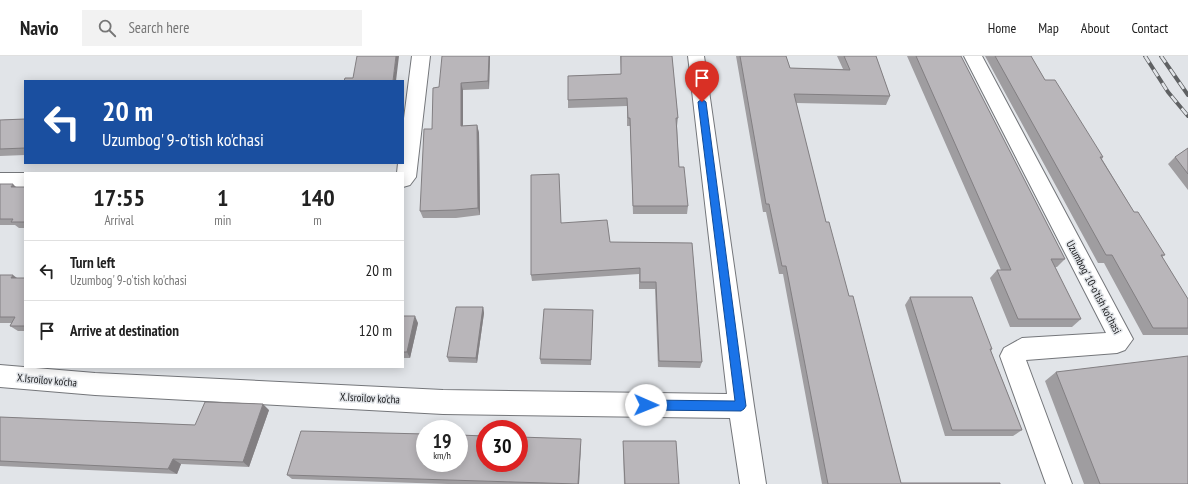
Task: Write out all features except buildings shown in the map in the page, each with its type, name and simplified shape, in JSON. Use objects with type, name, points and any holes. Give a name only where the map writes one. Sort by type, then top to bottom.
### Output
[{"type":"street","points":[[404,179],[406,177],[421,56]]},
{"type":"street","points":[[696,56],[741,406],[753,484]]},
{"type":"street","name":"Uzumbog' 10-o'tish ko'chasi","points":[[973,56],[1122,339],[1117,343],[1022,349],[1012,356],[1059,484]]},
{"type":"street","points":[[0,180],[24,180]]},
{"type":"street","name":"X.Isroilov ko'cha","points":[[0,376],[103,384],[443,402],[741,406]]},
{"type":"railway","points":[[1145,56],[1168,92],[1188,116]]},
{"type":"railway","points":[[1161,56],[1188,95]]},
{"type":"route","points":[[646,405],[741,406],[702,102]]}]
